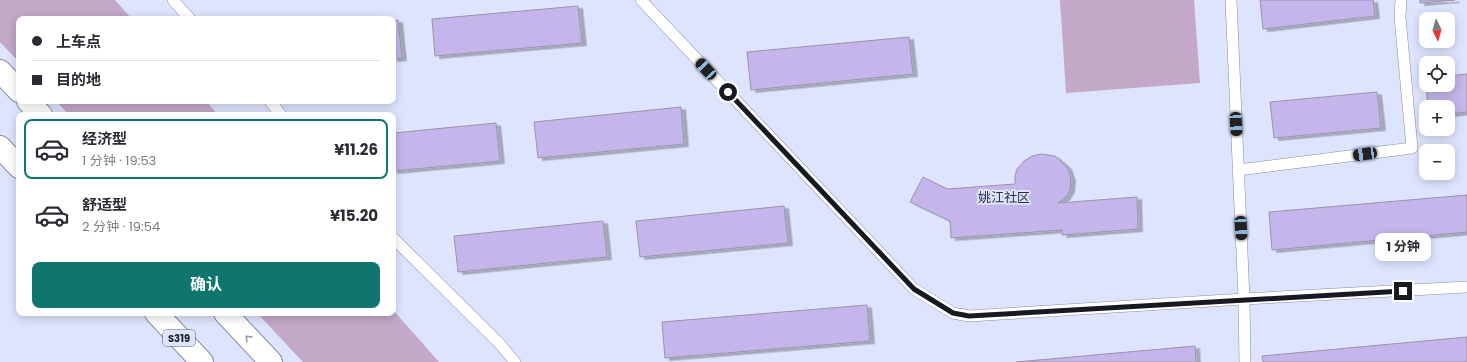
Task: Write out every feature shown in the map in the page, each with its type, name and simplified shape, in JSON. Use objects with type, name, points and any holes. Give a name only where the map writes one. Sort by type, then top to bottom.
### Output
[{"type":"main road","points":[[0,70],[16,88]]},
{"type":"main road","points":[[31,104],[38,112]]},
{"type":"main road","points":[[0,147],[16,164]]},
{"type":"main road","name":"S319","points":[[159,316],[202,362]]},
{"type":"main road","points":[[228,316],[270,362]]},
{"type":"lane","points":[[173,0],[187,16]]},
{"type":"lane","points":[[641,0],[914,289],[953,313],[969,316],[1467,287]]},
{"type":"lane","points":[[1231,0],[1244,299],[1245,362]]},
{"type":"lane","points":[[1238,170],[1412,148],[1400,17],[1401,0]]},
{"type":"lane","points":[[272,104],[279,112]]},
{"type":"lane","points":[[396,241],[515,362]]},
{"type":"shaded area","points":[[0,0],[115,0],[129,16],[16,16],[16,59],[0,42]]},
{"type":"shaded area","points":[[1060,0],[1194,0],[1200,83],[1066,93]]},
{"type":"shaded area","points":[[59,104],[209,104],[215,112],[66,112]]},
{"type":"shaded area","points":[[396,313],[439,362],[303,362],[260,316],[396,316]]},
{"type":"building","points":[[1260,0],[1373,0],[1375,16],[1263,29]]},
{"type":"building","points":[[1420,0],[1455,0],[1420,3]]},
{"type":"building","points":[[578,6],[582,43],[435,56],[432,19]]},
{"type":"building","points":[[396,20],[398,20],[402,58],[396,59]]},
{"type":"building","points":[[909,37],[913,74],[751,90],[747,52]]},
{"type":"building","points":[[1467,74],[1467,112],[1455,113],[1455,100],[1427,100],[1427,92],[1455,92],[1455,75]]},
{"type":"building","points":[[1377,92],[1381,128],[1274,138],[1270,102]]},
{"type":"building","points":[[681,107],[684,144],[538,158],[534,122]]},
{"type":"building","points":[[496,123],[500,161],[396,171],[396,133]]},
{"type":"building","points":[[1042,154],[1055,156],[1067,167],[1071,178],[1070,190],[1065,198],[1058,203],[1137,197],[1138,229],[1062,235],[1062,230],[951,238],[950,221],[910,202],[923,177],[947,189],[1015,184],[1017,169],[1024,161],[1032,156]]},
{"type":"building","points":[[1467,195],[1467,232],[1272,250],[1269,212]]},
{"type":"building","points":[[784,206],[788,243],[640,257],[636,221]]},
{"type":"building","points":[[603,221],[607,257],[458,272],[454,236]]},
{"type":"building","points":[[867,305],[870,341],[665,358],[662,322]]},
{"type":"building","points":[[1467,337],[1467,362],[1263,362],[1262,356]]},
{"type":"building","points":[[1195,346],[1196,362],[1016,362]]},
{"type":"district","name":"姚江社区","points":[[1004,197]]},
{"type":"route","points":[[728,92],[914,289],[953,313],[969,316],[1403,291]]}]
